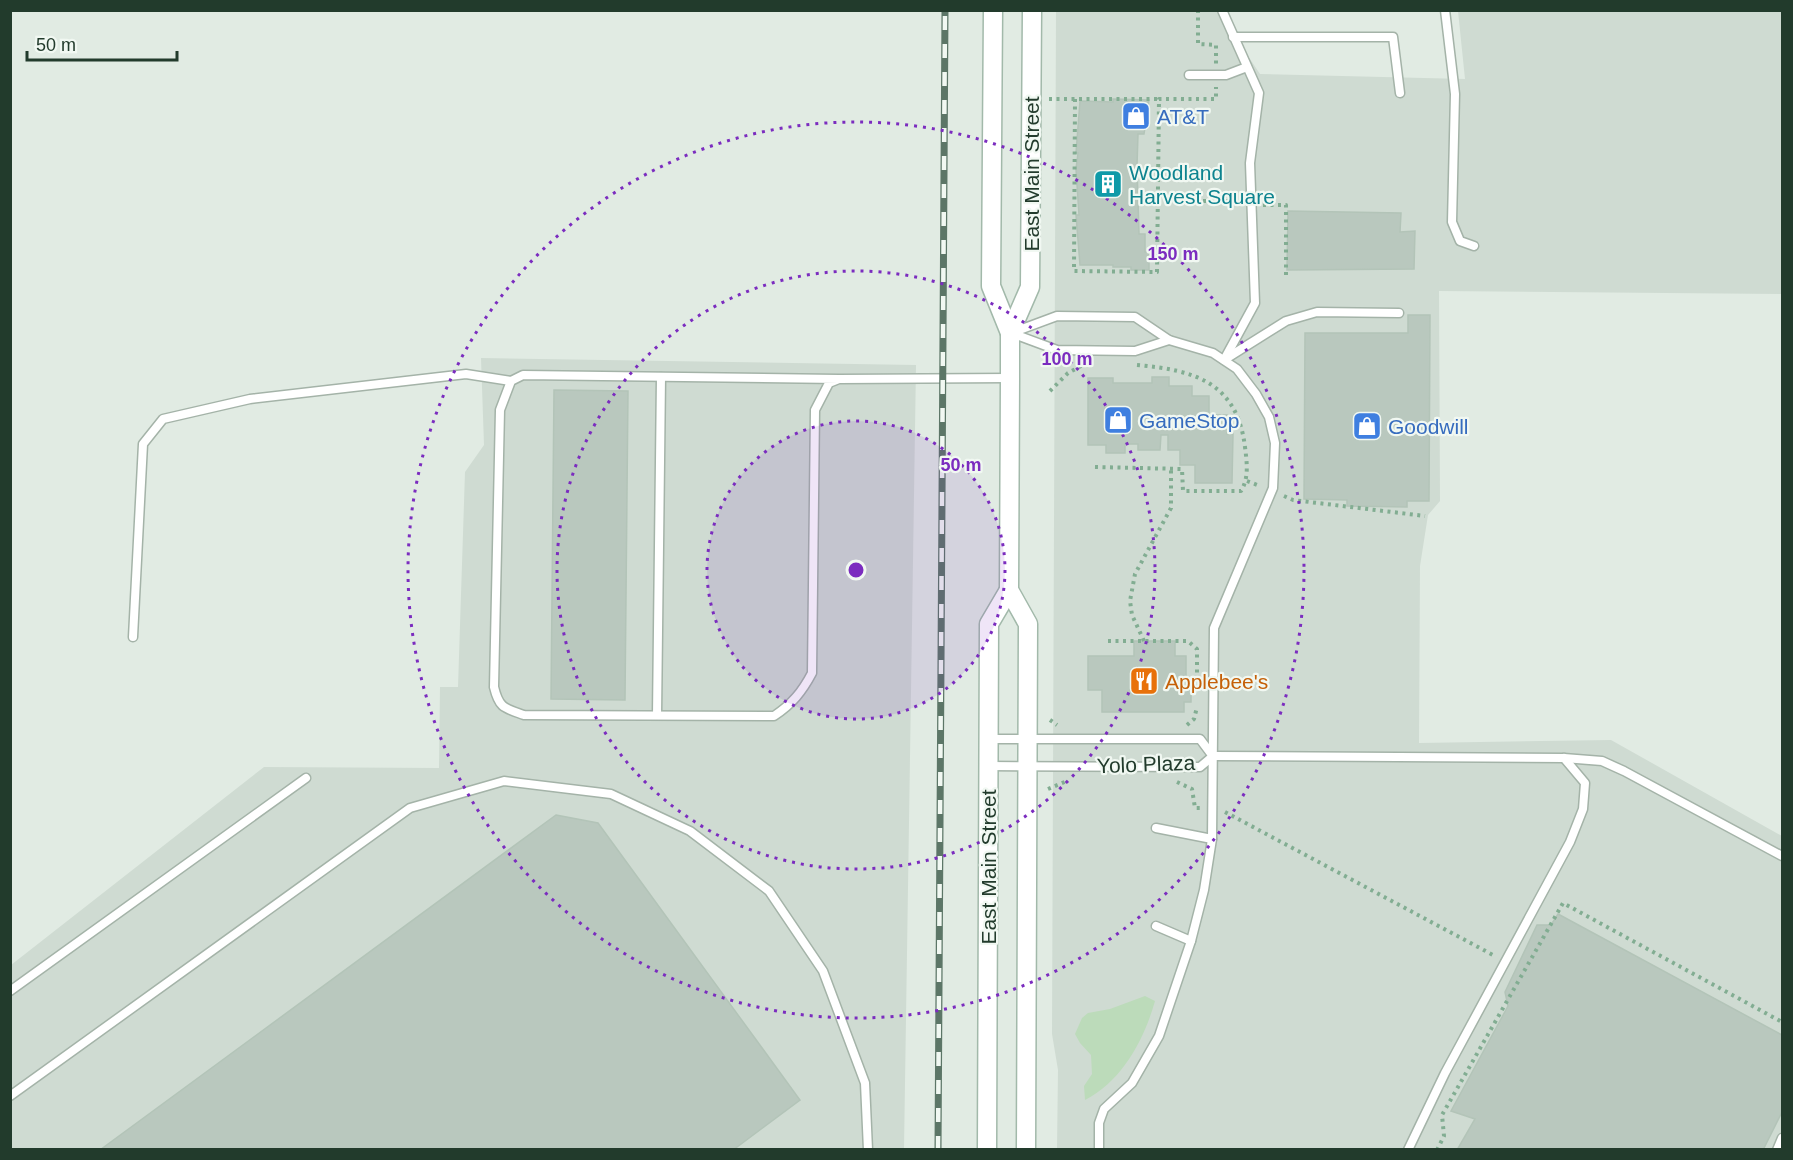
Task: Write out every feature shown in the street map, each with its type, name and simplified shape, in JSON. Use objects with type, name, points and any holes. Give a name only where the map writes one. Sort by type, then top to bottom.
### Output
[{"type":"main road","name":"East Main Street","points":[[993,10],[991,286],[1010,333],[1009,590],[1028,624],[1026,1149]]},
{"type":"main road","name":"East Main Street","points":[[1010,333],[1030,286],[1032,10]]},
{"type":"main road","name":"East Main Street","points":[[987,1149],[989,624],[1009,590]]},
{"type":"lane","points":[[1222,10],[1259,93],[1250,163],[1255,303],[1224,360]]},
{"type":"lane","points":[[1445,10],[1455,94],[1452,222],[1460,241],[1474,246]]},
{"type":"lane","points":[[1233,37],[1393,37],[1400,93]]},
{"type":"lane","points":[[1189,75],[1216,76],[1247,66]]},
{"type":"lane","points":[[1224,360],[1286,321],[1317,312],[1399,313]]},
{"type":"lane","points":[[1010,333],[1057,316],[1135,317],[1169,340],[1213,353],[1237,369],[1256,394],[1269,417],[1275,443],[1272,491],[1214,628],[1212,840],[1204,890],[1191,941],[1159,1036],[1132,1083],[1104,1109],[1099,1123],[1099,1149]]},
{"type":"lane","points":[[1010,333],[1057,350],[1135,351],[1169,340]]},
{"type":"lane","points":[[134,637],[143,444],[163,419],[250,399],[466,374],[511,381],[523,375],[839,379],[1010,378]]},
{"type":"lane","points":[[657,715],[661,377]]},
{"type":"lane","points":[[511,381],[500,410],[494,687],[498,702],[507,710],[524,715],[774,716],[790,705],[803,690],[812,673],[815,410],[829,383],[839,379]]},
{"type":"lane","name":"Yolo Plaza","points":[[988,766],[1200,767],[1213,756],[1200,739],[989,739]]},
{"type":"lane","points":[[1213,756],[1564,758],[1602,761],[1782,856]]},
{"type":"lane","points":[[1408,1149],[1445,1073],[1565,851],[1583,809],[1585,783],[1564,758]]},
{"type":"lane","points":[[10,991],[306,778]]},
{"type":"lane","points":[[10,1096],[410,808],[504,782],[610,794],[690,831],[769,891],[823,970],[865,1083],[868,1149]]},
{"type":"lane","points":[[1156,828],[1212,840]]},
{"type":"lane","points":[[1156,926],[1191,941]]},
{"type":"lane","points":[[1777,1149],[1782,1138]]},
{"type":"path","points":[[1049,99],[1216,99],[1216,45],[1198,44],[1198,10]]},
{"type":"path","points":[[1075,99],[1074,271],[1157,272],[1159,99]]},
{"type":"path","points":[[1095,467],[1182,469],[1183,492],[1241,492],[1247,481],[1243,429],[1236,413],[1221,393],[1199,376],[1182,371],[1128,364]]},
{"type":"path","points":[[1050,391],[1068,373],[1079,366],[1088,366]]},
{"type":"path","points":[[1144,641],[1132,615],[1130,601],[1136,574],[1171,508],[1171,469]]},
{"type":"path","points":[[1247,481],[1293,500],[1425,516]]},
{"type":"path","points":[[1108,641],[1188,641],[1197,649],[1197,679]]},
{"type":"path","points":[[1179,727],[1190,724],[1194,718],[1197,700]]},
{"type":"path","points":[[1050,720],[1064,727]]},
{"type":"path","points":[[1048,789],[1067,781],[1078,781]]},
{"type":"path","points":[[1165,782],[1185,784],[1192,789],[1195,808],[1222,811],[1523,972]]},
{"type":"path","points":[[1437,1149],[1444,1136],[1442,1115],[1563,903],[1782,1022]]},
{"type":"shaded area","points":[[1056,11],[1218,11],[1260,74],[1465,79],[1458,11],[1782,11],[1782,294],[1439,291],[1440,501],[1428,515],[1420,566],[1419,743],[1611,740],[1782,836],[1782,1149],[1057,1149],[1058,1070],[1052,1034]]},
{"type":"shaded area","points":[[481,358],[916,365],[904,1149],[11,1150],[11,965],[264,767],[439,768],[440,687],[458,687],[465,472],[484,445]]},
{"type":"green space","points":[[1145,996],[1155,1001],[1145,1030],[1130,1058],[1110,1082],[1085,1100],[1084,1086],[1092,1074],[1091,1055],[1075,1034],[1082,1018],[1088,1013],[1110,1009]]},
{"type":"building","name":"Woodland Harvest Square","points":[[1113,99],[1149,100],[1144,134],[1138,134],[1137,166],[1139,234],[1145,234],[1145,252],[1149,252],[1149,270],[1131,270],[1131,267],[1113,267],[1113,265],[1080,265],[1076,215],[1079,215],[1076,169],[1078,153],[1076,153],[1080,101],[1113,102]]},
{"type":"building","points":[[1288,211],[1401,213],[1400,232],[1415,231],[1414,269],[1287,270]]},
{"type":"building","points":[[1408,315],[1430,315],[1429,501],[1407,501],[1407,507],[1347,506],[1347,500],[1304,499],[1305,333],[1408,333]]},
{"type":"building","points":[[1152,377],[1169,377],[1169,386],[1192,386],[1192,396],[1209,396],[1209,415],[1227,415],[1227,434],[1233,434],[1232,483],[1195,483],[1195,465],[1180,465],[1180,450],[1168,450],[1168,435],[1161,435],[1160,450],[1138,450],[1138,444],[1125,444],[1125,453],[1106,453],[1106,445],[1088,445],[1088,378],[1113,378],[1113,383],[1152,383]]},
{"type":"building","points":[[554,390],[628,391],[625,700],[551,699]]},
{"type":"building","points":[[1134,641],[1175,641],[1175,656],[1186,656],[1186,686],[1191,686],[1191,702],[1184,702],[1184,712],[1102,712],[1102,690],[1088,690],[1088,656],[1134,656]]},
{"type":"building","points":[[556,815],[598,823],[800,1100],[733,1150],[100,1150]]},
{"type":"building","points":[[1558,914],[1782,1035],[1782,1112],[1763,1150],[1457,1150],[1475,1119],[1451,1111],[1508,1006],[1505,992],[1537,925],[1551,925]]},
{"type":"railway","points":[[938,1150],[945,10]]},
{"type":"place","name":"AT&T","points":[[1136,116]]},
{"type":"place","name":"Woodland Harvest Square","points":[[1108,184]]},
{"type":"place","name":"GameStop","points":[[1118,420]]},
{"type":"place","name":"Goodwill","points":[[1367,426]]},
{"type":"place","name":"Applebee's","points":[[1144,681]]}]
